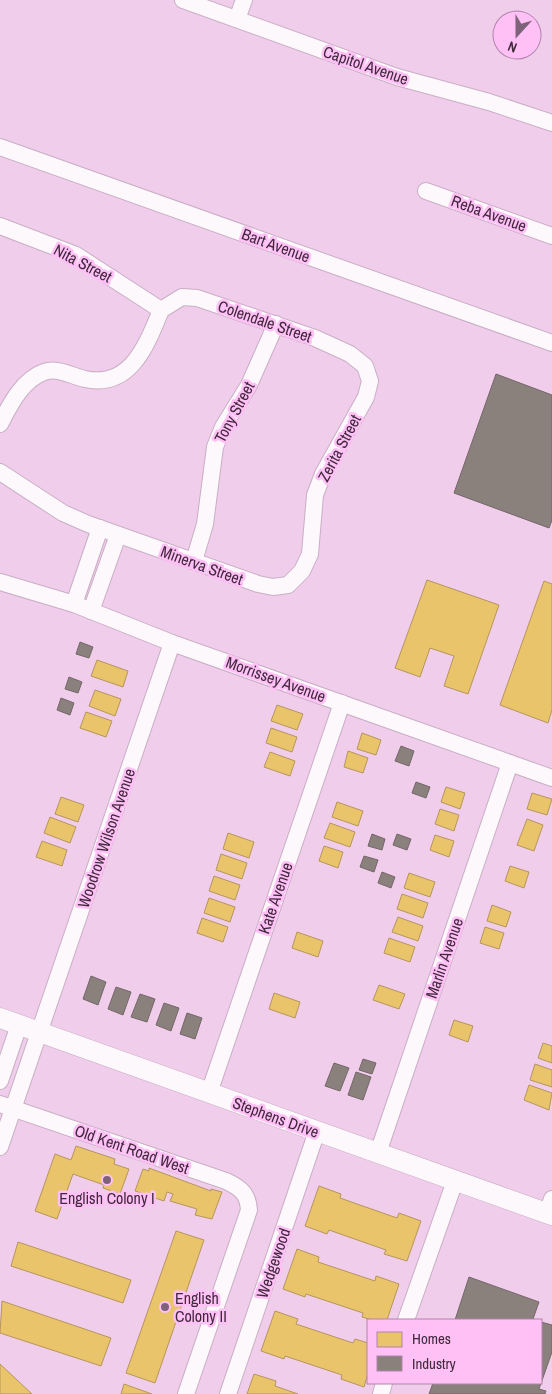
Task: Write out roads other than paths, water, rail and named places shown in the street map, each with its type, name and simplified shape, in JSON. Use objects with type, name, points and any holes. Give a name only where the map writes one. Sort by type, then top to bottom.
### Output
[{"type":"street","name":"Capitol Avenue","points":[[183,0],[397,77],[489,102],[552,123]]},
{"type":"street","points":[[238,19],[244,0]]},
{"type":"street","name":"Bart Avenue","points":[[0,147],[552,343]]},
{"type":"street","name":"Reba Avenue","points":[[426,191],[552,236]]},
{"type":"street","name":"Nita Street","points":[[0,226],[76,255],[161,310]]},
{"type":"street","name":"Colendale Street","points":[[161,310],[182,297],[197,298],[276,324],[332,346],[350,354],[366,366]]},
{"type":"street","points":[[0,424],[24,387],[43,373],[58,371],[85,379],[97,380],[128,371],[140,356],[161,310]]},
{"type":"street","name":"Tony Street","points":[[194,561],[205,524],[215,447],[228,420],[249,385],[276,324]]},
{"type":"street","name":"Zerita Street","points":[[288,585],[302,572],[310,554],[316,495],[323,474],[366,397],[370,381],[366,366]]},
{"type":"street","name":"Minerva Street","points":[[0,472],[63,513],[100,528],[258,584],[273,587],[288,585]]},
{"type":"street","points":[[74,604],[100,528]]},
{"type":"street","points":[[92,611],[118,535]]},
{"type":"street","name":"Morrissey Avenue","points":[[1,586],[74,604],[172,643],[552,778]]},
{"type":"street","name":"Woodrow Wilson Avenue","points":[[1,1140],[7,1106],[40,1032],[172,643]]},
{"type":"street","name":"Kate Avenue","points":[[209,1093],[342,703]]},
{"type":"street","name":"Marlin Avenue","points":[[378,1153],[510,763]]},
{"type":"street","name":"Stephens Drive","points":[[0,1018],[455,1181],[550,1209]]},
{"type":"street","points":[[0,1081],[19,1025]]},
{"type":"street","name":"Old Kent Road West","points":[[7,1106],[226,1181],[240,1188],[246,1195],[249,1210],[186,1394]]},
{"type":"street","name":"Wedgewood","points":[[228,1394],[317,1131]]},
{"type":"street","points":[[406,1319],[455,1181]]},
{"type":"place","name":"English Colony I","points":[[107,1180]]},
{"type":"place","name":"English Colony II","points":[[165,1307]]}]
